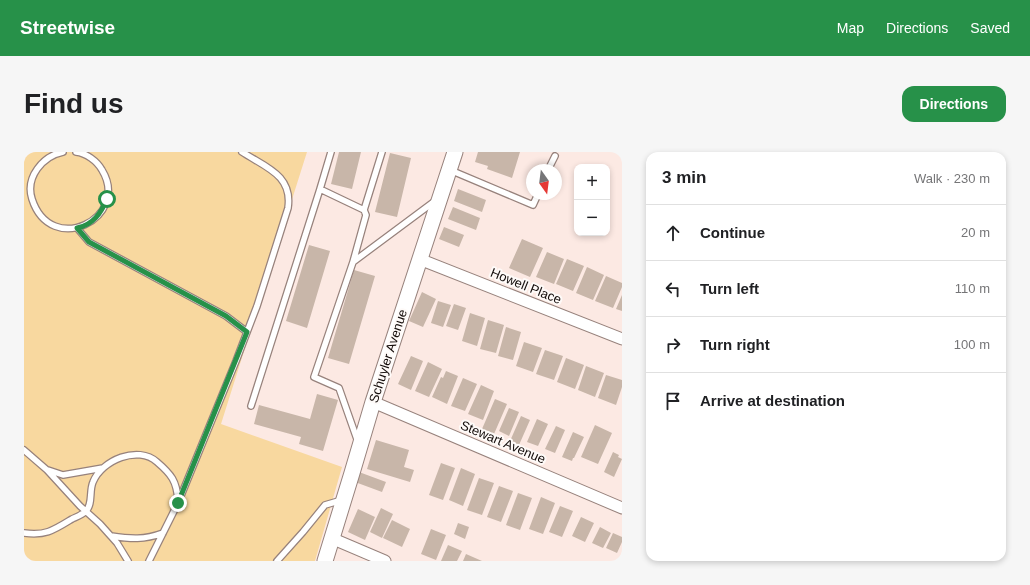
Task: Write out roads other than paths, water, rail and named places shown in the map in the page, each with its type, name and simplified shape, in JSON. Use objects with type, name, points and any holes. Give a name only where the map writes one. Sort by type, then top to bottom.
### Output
[{"type":"main road","name":"Schuyler Avenue","points":[[325,561],[373,402],[455,152]]},
{"type":"street","name":"Howell Place","points":[[419,259],[622,339]]},
{"type":"street","name":"Stewart Avenue","points":[[373,402],[622,508]]},
{"type":"street","points":[[331,538],[386,561]]},
{"type":"lane","points":[[62,152],[45,160],[36,170],[31,182],[31,196],[35,208],[43,219],[55,226],[68,229],[81,227],[93,220],[102,210],[107,199],[108,187],[106,176],[99,165],[90,157],[76,152]]},
{"type":"lane","points":[[150,561],[178,503],[247,332],[257,306],[288,208],[288,192],[285,183],[280,176],[242,152]]},
{"type":"lane","points":[[251,406],[331,152]]},
{"type":"lane","points":[[360,448],[339,388],[314,377],[352,262],[366,215],[364,210],[382,152]]},
{"type":"lane","points":[[551,164],[555,156]]},
{"type":"lane","points":[[449,170],[533,205],[535,200]]},
{"type":"lane","points":[[320,189],[364,210]]},
{"type":"lane","points":[[352,262],[440,197]]},
{"type":"lane","points":[[77,228],[89,242],[226,316],[247,332]]},
{"type":"lane","points":[[24,450],[47,470],[111,536],[128,561]]},
{"type":"lane","points":[[47,470],[63,475],[102,468],[120,457],[137,454],[153,458],[169,473],[177,489],[178,503]]},
{"type":"lane","points":[[24,533],[36,535],[50,532],[86,511],[90,500],[93,482],[102,468]]},
{"type":"lane","points":[[277,561],[325,505],[344,500]]},
{"type":"lane","points":[[111,536],[136,539],[150,538],[163,533]]}]
